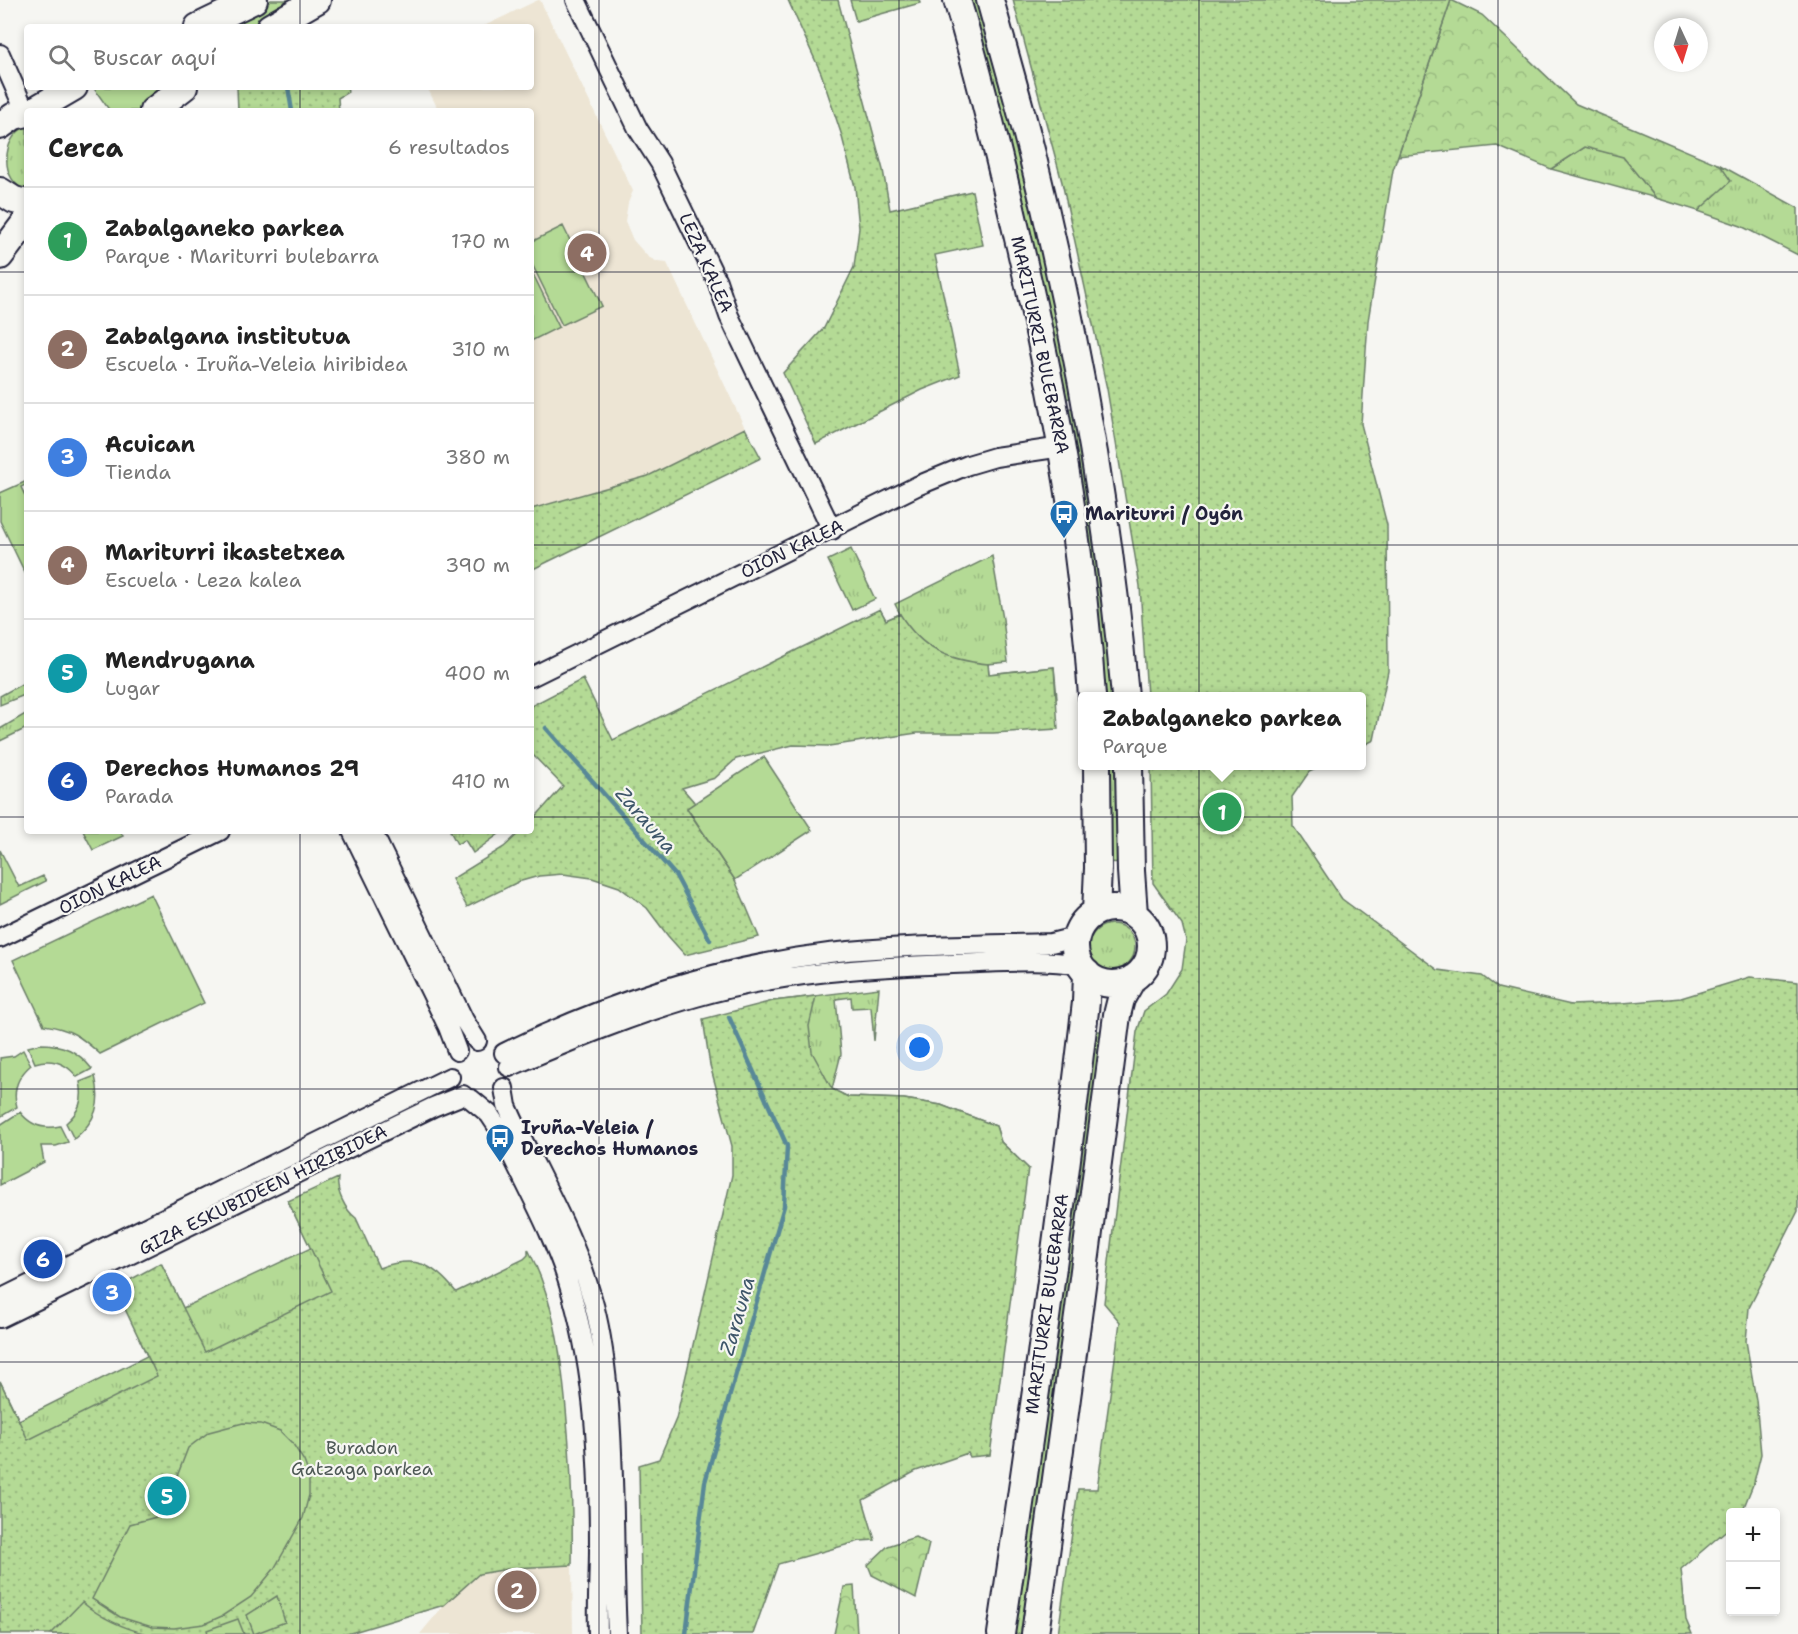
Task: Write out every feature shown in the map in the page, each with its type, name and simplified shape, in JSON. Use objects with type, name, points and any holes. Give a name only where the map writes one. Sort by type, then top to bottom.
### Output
[{"type":"main road","points":[[204,24],[254,0]]},
{"type":"main road","points":[[275,24],[317,0]]},
{"type":"main road","name":"MARITURRI BULEBARRA","points":[[957,0],[1001,163],[1062,447],[1086,619],[1092,692]]},
{"type":"main road","name":"MARITURRI BULEBARRA","points":[[990,0],[1032,154],[1069,320],[1111,552],[1125,692]]},
{"type":"main road","points":[[36,108],[69,90]]},
{"type":"main road","points":[[157,108],[180,90]]},
{"type":"main road","points":[[0,126],[14,116],[24,113]]},
{"type":"main road","points":[[0,191],[14,200],[24,202]]},
{"type":"main road","points":[[12,246],[24,225]]},
{"type":"main road","points":[[1095,912],[1098,868],[1097,770]]},
{"type":"main road","points":[[1129,770],[1134,914]]},
{"type":"main road","points":[[1108,908],[1121,909],[1134,914],[1143,922],[1149,934],[1151,946],[1146,964],[1133,978],[1118,983],[1101,982],[1083,969],[1075,952],[1075,938],[1079,927],[1095,912],[1108,908]]},
{"type":"main road","name":"MARITURRI BULEBARRA","points":[[1001,1634],[1061,1205],[1086,1002],[1083,969]]},
{"type":"main road","name":"MARITURRI BULEBARRA","points":[[1035,1634],[1117,1015],[1121,999],[1133,978]]},
{"type":"street","name":"LEZA KALEA","points":[[576,0],[638,129],[660,163],[690,224],[717,281],[729,316],[831,530]]},
{"type":"street","points":[[0,54],[27,108]]},
{"type":"street","name":"OION KALEA","points":[[534,676],[917,486],[968,465],[995,457],[1062,447]]},
{"type":"street","name":"OION KALEA","points":[[0,938],[214,834]]},
{"type":"street","points":[[353,834],[448,1027],[457,1051]]},
{"type":"street","points":[[373,834],[443,978],[477,1041]]},
{"type":"street","points":[[507,1060],[594,1012],[693,980],[751,967],[828,954],[892,948],[1051,943],[1075,938]]},
{"type":"street","points":[[507,1060],[698,996],[824,972],[892,966],[1053,961],[1083,969]]},
{"type":"street","points":[[467,1097],[484,1100],[495,1096],[504,1088],[509,1078],[507,1060],[496,1046],[487,1041],[466,1044],[457,1051],[450,1068],[450,1077],[457,1090],[489,1114],[499,1129],[547,1231],[572,1294],[583,1343],[593,1412],[599,1546],[598,1634]]},
{"type":"street","name":"GIZA ESKUBIDEEN HIRIBIDEA","points":[[0,1299],[450,1077]]},
{"type":"street","points":[[504,1088],[507,1106],[578,1254],[593,1300],[605,1359],[610,1411],[615,1505],[617,1634]]},
{"type":"street","name":"GIZA ESKUBIDEEN HIRIBIDEA","points":[[0,1318],[433,1107],[467,1097]]},
{"type":"shaded area","points":[[540,0],[633,191],[625,221],[633,240],[648,257],[667,263],[745,428],[648,476],[534,508],[534,108],[438,108],[428,90],[534,90],[534,24],[488,24]]},
{"type":"shaded area","points":[[572,1565],[573,1634],[420,1634],[444,1605],[479,1574],[514,1568]]},
{"type":"green space","points":[[271,0],[299,0],[261,24],[221,24]]},
{"type":"green space","points":[[788,0],[838,0],[883,170],[890,210],[972,191],[983,245],[935,255],[960,375],[922,390],[816,444],[783,373],[824,328],[854,267],[859,228],[855,187],[841,133],[821,73]]},
{"type":"green space","points":[[850,0],[919,0],[920,3],[856,21]]},
{"type":"green space","points":[[965,0],[981,0],[1005,86],[1075,397],[1060,400]]},
{"type":"green space","points":[[1013,0],[1451,0],[1393,170],[1368,321],[1361,424],[1387,525],[1388,671],[1374,740],[1366,744],[1366,692],[1147,692],[1140,586],[1107,389],[1062,182]]},
{"type":"green space","points":[[1451,0],[1482,15],[1576,104],[1720,165],[1731,181],[1698,211],[1656,198],[1623,157],[1585,147],[1551,169],[1497,146],[1398,156]]},
{"type":"green space","points":[[95,90],[168,90],[145,108],[108,108]]},
{"type":"green space","points":[[237,90],[348,90],[348,92],[338,98],[339,108],[238,108]]},
{"type":"green space","points":[[24,128],[24,189],[18,186],[8,170],[8,149],[18,132]]},
{"type":"green space","points":[[1585,147],[1623,156],[1656,198],[1551,169]]},
{"type":"green space","points":[[1720,165],[1798,208],[1798,255],[1741,226],[1698,211],[1730,181]]},
{"type":"green space","points":[[563,226],[602,306],[562,325],[534,268],[534,240]]},
{"type":"green space","points":[[534,276],[559,327],[534,340]]},
{"type":"green space","points":[[1076,407],[1116,692],[1101,692],[1062,410]]},
{"type":"green space","points":[[745,428],[761,458],[534,569],[534,508],[648,476]]},
{"type":"green space","points":[[24,482],[21,487],[24,494],[24,571],[0,521],[0,493]]},
{"type":"green space","points":[[851,549],[875,599],[852,610],[828,560]]},
{"type":"green space","points":[[992,556],[1008,662],[988,664],[989,674],[1054,667],[1057,698],[920,689],[880,609],[886,620],[900,614],[895,604]]},
{"type":"green space","points":[[880,609],[886,620],[900,614],[917,636],[937,651],[960,660],[988,664],[989,674],[1054,667],[1058,729],[993,733],[917,733],[829,746],[793,745],[736,759],[715,778],[682,788],[695,803],[687,809],[735,880],[759,937],[685,955],[647,908],[619,887],[592,878],[563,874],[539,876],[518,882],[467,907],[452,879],[504,847],[518,834],[534,834],[534,819],[563,786],[534,756],[534,704],[583,679],[613,740]]},
{"type":"green space","points":[[24,683],[24,695],[0,705],[0,696]]},
{"type":"green space","points":[[24,715],[24,729],[0,741],[0,729]]},
{"type":"green space","points":[[764,757],[812,830],[735,880],[687,808]]},
{"type":"green space","points":[[1107,770],[1121,770],[1123,863],[1108,862]]},
{"type":"green space","points":[[1151,770],[1313,770],[1309,772],[1292,797],[1293,826],[1342,899],[1438,970],[1482,976],[1498,988],[1571,1005],[1681,998],[1750,977],[1798,982],[1798,1211],[1749,1308],[1746,1341],[1756,1400],[1761,1454],[1754,1482],[1744,1508],[1726,1508],[1726,1530],[1681,1569],[1686,1620],[1692,1634],[1058,1634],[1078,1489],[1097,1489],[1120,1322],[1104,1303],[1137,1032],[1144,1011],[1166,994],[1182,969],[1186,940],[1182,924],[1153,883]]},
{"type":"green space","points":[[85,834],[122,834],[123,836],[93,850]]},
{"type":"green space","points":[[452,834],[499,834],[473,853],[465,840],[457,844]]},
{"type":"green space","points":[[0,850],[19,887],[43,876],[46,881],[0,904]]},
{"type":"green space","points":[[151,894],[204,1003],[100,1054],[75,1034],[44,1025],[13,960]]},
{"type":"green space","points":[[1112,924],[1128,931],[1135,947],[1128,963],[1112,970],[1096,963],[1089,947],[1096,931]]},
{"type":"green space","points":[[879,988],[874,1041],[871,1007],[852,1008],[851,997],[836,999],[841,1054],[832,1089],[848,1097],[904,1099],[941,1105],[996,1126],[1001,1142],[1028,1168],[824,1114],[773,1001]]},
{"type":"green space","points":[[816,996],[809,1026],[812,1052],[832,1089],[848,1097],[904,1099],[941,1105],[996,1126],[1001,1142],[1028,1168],[990,1455],[970,1457],[968,1453],[916,1471],[863,1500],[875,1540],[860,1541],[778,1564],[753,1634],[642,1634],[639,1465],[659,1459],[676,1419],[732,1175],[732,1146],[710,1065],[703,1019],[773,1001]]},
{"type":"green space","points":[[1091,1030],[1105,1032],[1023,1634],[1008,1634]]},
{"type":"green space","points":[[40,1044],[63,1047],[75,1053],[92,1069],[77,1077],[68,1068],[58,1063],[47,1061],[35,1063],[28,1047]]},
{"type":"green space","points":[[23,1050],[31,1065],[22,1074],[17,1084],[15,1095],[17,1107],[0,1117],[0,1058],[14,1056]]},
{"type":"green space","points":[[95,1076],[98,1095],[95,1111],[88,1126],[74,1139],[66,1123],[79,1105],[80,1082]]},
{"type":"green space","points":[[20,1112],[37,1125],[60,1126],[68,1142],[56,1146],[41,1146],[44,1162],[0,1185],[0,1125]]},
{"type":"green space","name":"Buradon Gatzaga parkea","points":[[338,1178],[338,1189],[342,1200],[356,1218],[379,1268],[403,1262],[422,1264],[439,1274],[456,1292],[524,1259],[528,1255],[528,1249],[550,1307],[562,1368],[568,1428],[572,1565],[514,1568],[479,1574],[444,1605],[347,1634],[0,1634],[0,1381],[28,1440],[157,1376],[115,1288],[161,1263],[205,1352],[331,1291],[288,1201]]},
{"type":"green space","points":[[288,1201],[354,1291],[189,1373],[161,1263],[183,1308],[311,1248]]},
{"type":"green space","points":[[138,1335],[178,1364],[32,1464],[0,1381],[19,1420],[147,1356]]},
{"type":"green space","points":[[243,1423],[261,1424],[280,1431],[293,1444],[304,1461],[309,1475],[309,1495],[303,1518],[274,1569],[251,1597],[222,1616],[204,1624],[174,1628],[152,1627],[120,1617],[92,1599],[130,1524],[175,1512],[185,1505],[188,1494],[184,1485],[176,1479],[188,1448],[209,1432]]},
{"type":"green space","points":[[915,1537],[929,1544],[916,1598],[872,1575],[868,1565],[888,1546]]},
{"type":"green space","points":[[854,1586],[857,1634],[834,1634],[844,1587]]},
{"type":"green space","points":[[277,1596],[285,1622],[254,1634],[247,1615]]},
{"type":"green space","points":[[82,1602],[113,1622],[147,1634],[51,1634]]},
{"type":"green space","points":[[238,1619],[244,1634],[208,1634],[207,1630]]},
{"type":"waterway","name":"Zarauna","points":[[288,90],[292,108]]},
{"type":"waterway","name":"Zarauna","points":[[546,728],[676,876],[710,940]]},
{"type":"waterway","name":"Zarauna","points":[[686,1634],[705,1482],[784,1206],[787,1146],[729,1017]]},
{"type":"place","name":"Mariturri ikastetxea","points":[[587,253]]},
{"type":"place","name":"Mariturri / Oyón","points":[[1064,540]]},
{"type":"place","name":"Zabalganeko parkea","points":[[1222,812]]},
{"type":"place","name":"Iruña-Veleia / Derechos Humanos","points":[[500,1164]]},
{"type":"place","name":"Derechos Humanos 29","points":[[43,1259]]},
{"type":"place","name":"Acuican","points":[[112,1292]]},
{"type":"place","name":"Mendrugana","points":[[167,1496]]},
{"type":"place","name":"Zabalgana institutua","points":[[517,1590]]}]
